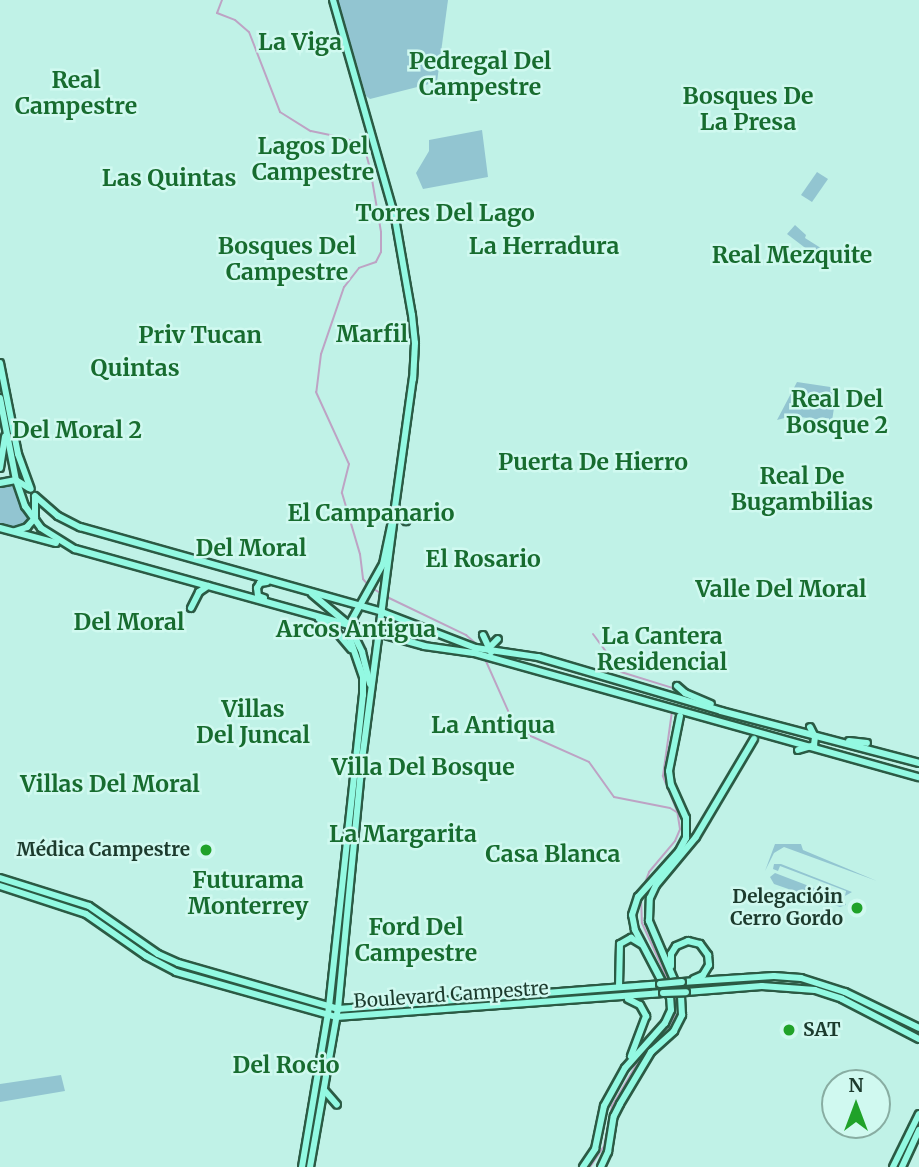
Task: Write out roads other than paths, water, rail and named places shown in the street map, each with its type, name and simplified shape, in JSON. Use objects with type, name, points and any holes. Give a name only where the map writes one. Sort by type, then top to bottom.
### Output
[{"type":"main road","points":[[310,1167],[334,1029],[333,1012],[363,695],[357,656],[349,636],[349,625],[383,564],[395,507],[413,378],[415,344],[396,218],[333,0]]},
{"type":"main road","points":[[0,363],[18,454],[37,508],[34,520],[27,527],[15,531]]},
{"type":"main road","points":[[0,398],[21,497],[34,520],[50,535],[75,549]]},
{"type":"main road","points":[[0,468],[6,427]]},
{"type":"main road","points":[[0,483],[16,480],[58,516],[79,527],[359,605],[383,606],[408,622],[475,651]]},
{"type":"main road","points":[[302,1167],[333,1012],[395,507]]},
{"type":"main road","points":[[395,507],[406,522]]},
{"type":"main road","points":[[1,529],[424,646],[490,652],[599,669]]},
{"type":"main road","points":[[191,608],[200,592],[208,586]]},
{"type":"main road","points":[[284,606],[258,596],[259,586],[293,586]]},
{"type":"main road","points":[[304,590],[331,607],[349,625],[362,652],[372,687]]},
{"type":"main road","points":[[349,602],[364,595]]},
{"type":"main road","points":[[308,613],[335,630],[357,656]]},
{"type":"main road","points":[[352,616],[358,627]]},
{"type":"main road","points":[[358,627],[380,623]]},
{"type":"main road","points":[[424,646],[422,636],[431,631]]},
{"type":"main road","points":[[483,635],[490,652],[681,715],[919,777]]},
{"type":"main road","points":[[377,645],[380,639],[389,636]]},
{"type":"main road","points":[[490,652],[498,639]]},
{"type":"main road","points":[[550,660],[721,711],[919,763]]},
{"type":"main road","points":[[677,687],[721,711]]},
{"type":"main road","points":[[625,1068],[665,1023],[671,1010],[670,997],[633,926],[635,901],[682,847],[687,830],[686,818],[671,785],[669,771],[681,715]]},
{"type":"main road","points":[[798,750],[810,748],[815,743],[810,727]]},
{"type":"main road","points":[[601,1167],[608,1152],[614,1116],[620,1104],[651,1052],[679,1023],[681,996],[649,921],[650,898],[656,885],[696,837],[754,738]]},
{"type":"main road","points":[[826,752],[824,745],[833,740],[867,743]]},
{"type":"main road","points":[[857,766],[872,765],[890,775]]},
{"type":"main road","name":"Boulevard Campestre","points":[[0,878],[89,906],[158,954],[189,967],[346,1018],[771,986],[815,990],[842,999],[919,1039]]},
{"type":"main road","name":"Boulevard Campestre","points":[[0,886],[86,914],[158,963],[191,977],[333,1012],[685,982],[801,978],[845,992],[919,1028]]},
{"type":"main road","points":[[619,987],[618,955],[622,942],[635,939],[650,955]]},
{"type":"main road","points":[[672,975],[670,958],[673,950],[684,941],[696,942],[706,952],[709,965],[703,975],[685,982]]},
{"type":"main road","points":[[189,967],[191,977]]},
{"type":"main road","points":[[583,1167],[598,1144],[604,1106],[625,1068],[646,1016],[636,1002],[614,998]]},
{"type":"main road","points":[[334,1029],[346,1018]]},
{"type":"main road","points":[[324,1088],[328,1097],[337,1105]]},
{"type":"main road","points":[[893,1167],[919,1114]]},
{"type":"main road","points":[[902,1167],[919,1130]]},
{"type":"waterway","points":[[222,0],[217,13],[235,20],[249,32],[280,112],[311,131],[344,138],[364,146],[370,168],[381,232],[381,252],[376,262],[359,268],[344,287],[321,354],[316,392],[349,464],[342,493],[360,554],[363,579],[368,585]]},
{"type":"waterway","points":[[372,588],[382,594]]},
{"type":"waterway","points":[[387,597],[466,635],[480,647]]},
{"type":"waterway","points":[[593,634],[621,672],[676,689],[675,695]]},
{"type":"waterway","points":[[485,659],[513,722],[524,733],[589,762],[614,797],[670,808],[678,813]]},
{"type":"waterway","points":[[643,888],[649,872],[675,841],[680,829],[677,811],[663,776],[672,711]]},
{"type":"waterway","points":[[641,897],[642,923],[668,980]]},
{"type":"waterway","points":[[654,1039],[669,1027],[675,1015],[675,995]]},
{"type":"waterway","points":[[590,1167],[604,1146],[612,1106],[644,1052]]},
{"type":"place","name":"Médica Campestre","points":[[206,850]]},
{"type":"place","name":"Delegacióin Cerro Gordo","points":[[857,908]]},
{"type":"place","name":"SAT","points":[[789,1030]]},
{"type":"district","name":"La Viga","points":[[300,42]]},
{"type":"district","name":"Pedregal Del Campestre","points":[[480,74]]},
{"type":"district","name":"Real Campestre","points":[[76,93]]},
{"type":"district","name":"Bosques De La Presa","points":[[748,109]]},
{"type":"district","name":"Lagos Del Campestre","points":[[313,159]]},
{"type":"district","name":"Las Quintas","points":[[169,178]]},
{"type":"district","name":"Torres Del Lago","points":[[445,213]]},
{"type":"district","name":"La Herradura","points":[[544,246]]},
{"type":"district","name":"Real Mezquite","points":[[792,255]]},
{"type":"district","name":"Bosques Del Campestre","points":[[287,259]]},
{"type":"district","name":"Marfil","points":[[372,334]]},
{"type":"district","name":"Priv Tucan","points":[[200,335]]},
{"type":"district","name":"Quintas","points":[[135,368]]},
{"type":"district","name":"Real Del Bosque 2","points":[[837,412]]},
{"type":"district","name":"Del Moral 2","points":[[77,430]]},
{"type":"district","name":"Puerta De Hierro","points":[[593,462]]},
{"type":"district","name":"Real De Bugambilias","points":[[802,489]]},
{"type":"district","name":"El Campanario","points":[[371,513]]},
{"type":"district","name":"Del Moral","points":[[251,548]]},
{"type":"district","name":"El Rosario","points":[[483,559]]},
{"type":"district","name":"Valle Del Moral","points":[[781,589]]},
{"type":"district","name":"Del Moral","points":[[129,622]]},
{"type":"district","name":"Arcos Antigua","points":[[356,629]]},
{"type":"district","name":"La Cantera Residencial","points":[[662,649]]},
{"type":"district","name":"Villas Del Juncal","points":[[253,722]]},
{"type":"district","name":"La Antiqua","points":[[493,725]]},
{"type":"district","name":"Villa Del Bosque","points":[[423,767]]},
{"type":"district","name":"Villas Del Moral","points":[[110,784]]},
{"type":"district","name":"La Margarita","points":[[403,834]]},
{"type":"district","name":"Casa Blanca","points":[[553,854]]},
{"type":"district","name":"Futurama Monterrey","points":[[248,893]]},
{"type":"district","name":"Ford Del Campestre","points":[[416,940]]},
{"type":"district","name":"Del Rocio","points":[[286,1065]]}]
